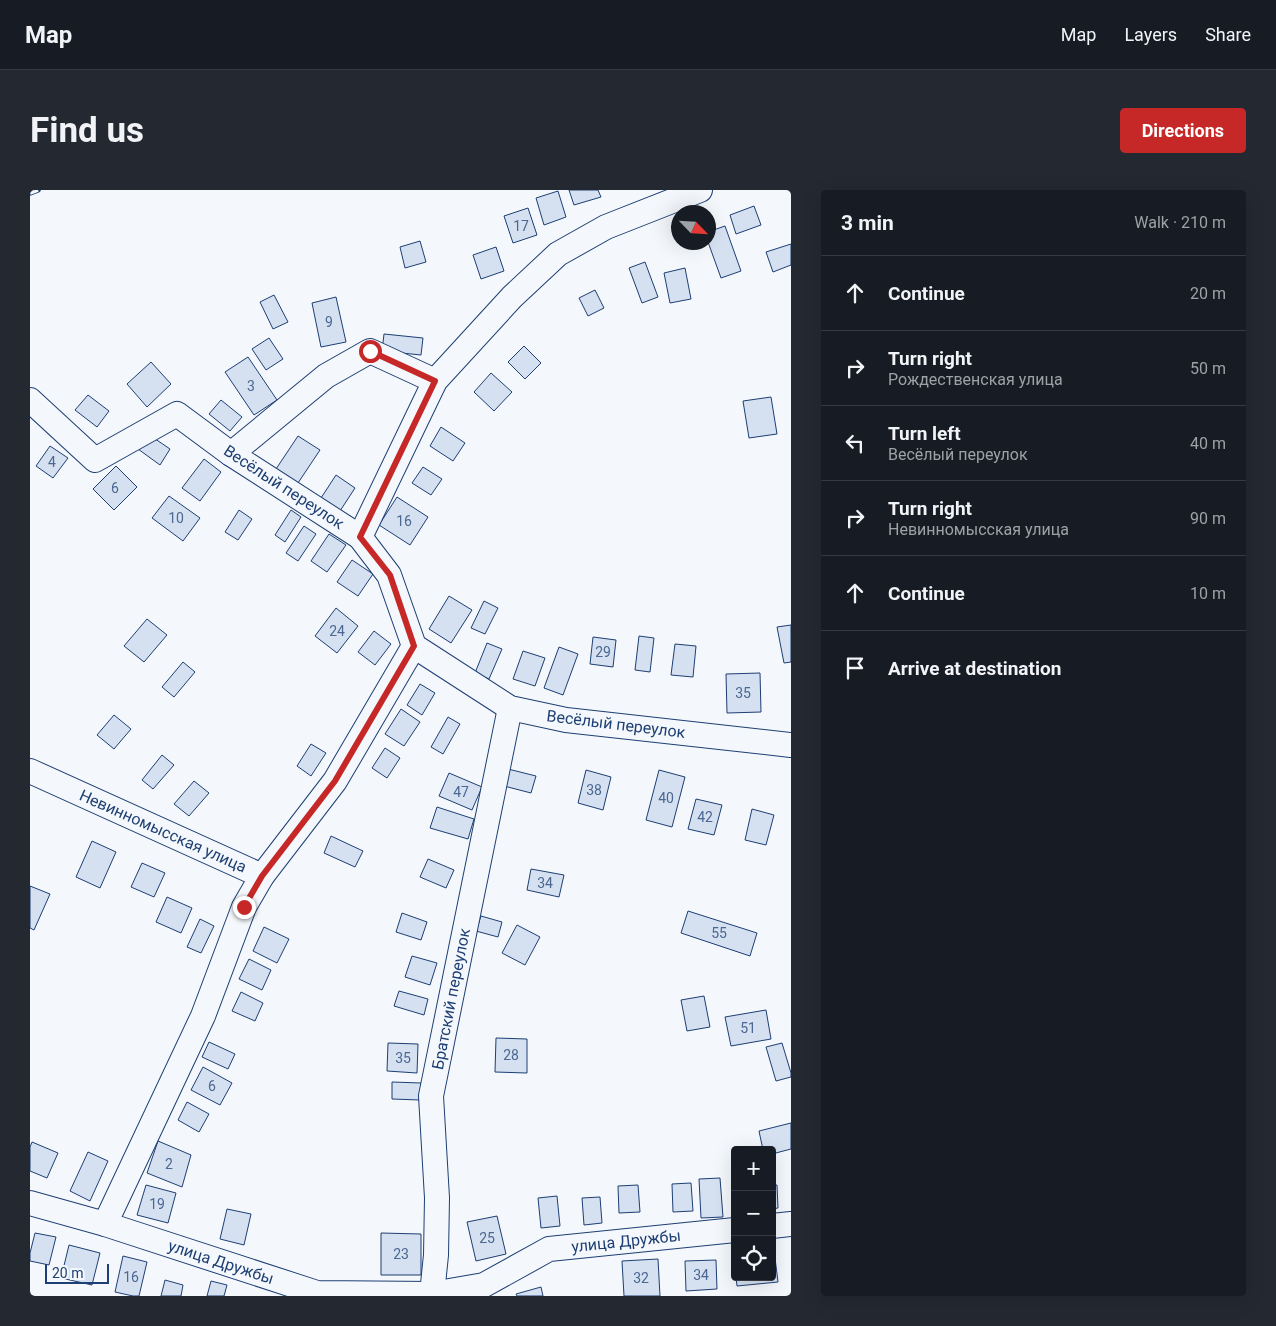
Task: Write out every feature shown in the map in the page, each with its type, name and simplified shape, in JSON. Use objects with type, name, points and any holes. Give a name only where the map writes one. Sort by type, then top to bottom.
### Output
[{"type":"street","points":[[360,537],[435,381],[512,297],[558,254],[606,227],[700,190]]},
{"type":"street","points":[[231,454],[326,376],[370,351],[435,381]]},
{"type":"street","name":"Весёлый переулок","points":[[30,400],[95,460],[177,414],[231,454],[360,537],[390,575],[414,646],[510,708],[566,720],[791,745]]},
{"type":"street","name":"Невинномысская улица","points":[[30,771],[262,876],[335,781],[414,646]]},
{"type":"street","name":"Братский переулок","points":[[432,1294],[436,1255],[436,1198],[431,1096],[510,708]]},
{"type":"street","points":[[105,1224],[203,1016],[244,907],[262,876]]},
{"type":"street","name":"улица Дружбы","points":[[30,1204],[105,1224],[317,1294],[432,1294],[484,1285],[549,1249],[731,1230]]},
{"type":"street","points":[[776,1226],[791,1224]]},
{"type":"building","points":[[569,190],[598,190],[601,197],[574,205]]},
{"type":"building","points":[[558,191],[566,217],[544,225],[536,198]]},
{"type":"building","points":[[754,206],[761,225],[736,234],[730,215]]},
{"type":"building","points":[[528,208],[537,235],[513,243],[504,216]]},
{"type":"building","points":[[725,226],[741,271],[721,278],[711,250],[716,250],[716,229]]},
{"type":"building","points":[[420,241],[426,262],[405,268],[400,247]]},
{"type":"building","points":[[791,244],[791,265],[773,272],[766,252]]},
{"type":"building","points":[[496,247],[504,271],[481,279],[473,255]]},
{"type":"building","points":[[645,262],[658,297],[642,303],[629,268]]},
{"type":"building","points":[[685,268],[691,299],[670,303],[664,273]]},
{"type":"building","points":[[595,290],[604,308],[588,316],[579,298]]},
{"type":"building","points":[[274,295],[288,322],[273,329],[260,302]]},
{"type":"building","points":[[336,297],[346,342],[321,347],[312,303]]},
{"type":"building","points":[[384,334],[423,338],[421,355],[382,351]]},
{"type":"building","points":[[269,338],[283,359],[266,370],[252,349]]},
{"type":"building","points":[[524,346],[541,363],[525,379],[508,362]]},
{"type":"building","points":[[248,357],[277,400],[254,415],[225,372]]},
{"type":"building","points":[[151,362],[171,384],[147,407],[127,384]]},
{"type":"building","points":[[491,373],[512,392],[494,411],[474,392]]},
{"type":"building","points":[[88,395],[109,411],[97,427],[75,410]]},
{"type":"building","points":[[771,397],[777,434],[749,438],[743,401]]},
{"type":"building","points":[[221,400],[242,417],[230,431],[209,414]]},
{"type":"building","points":[[441,427],[465,443],[453,461],[430,446]]},
{"type":"building","points":[[148,434],[170,449],[160,465],[138,449]]},
{"type":"building","points":[[298,436],[320,450],[298,483],[276,469]]},
{"type":"building","points":[[50,446],[68,458],[53,478],[36,466]]},
{"type":"building","points":[[204,459],[221,472],[200,501],[182,488]]},
{"type":"building","points":[[116,466],[137,487],[114,510],[93,489]]},
{"type":"building","points":[[423,467],[442,479],[431,495],[412,483]]},
{"type":"building","points":[[336,475],[355,488],[340,511],[321,498]]},
{"type":"building","points":[[169,496],[200,518],[183,541],[152,518]]},
{"type":"building","points":[[397,497],[428,517],[410,545],[379,525]]},
{"type":"building","points":[[239,510],[252,519],[238,540],[225,532]]},
{"type":"building","points":[[291,510],[301,517],[285,542],[275,535]]},
{"type":"building","points":[[304,526],[316,534],[298,561],[286,553]]},
{"type":"building","points":[[329,534],[346,545],[327,572],[311,561]]},
{"type":"building","points":[[352,560],[373,574],[358,596],[337,582]]},
{"type":"building","points":[[449,596],[472,610],[451,643],[429,629]]},
{"type":"building","points":[[484,601],[498,608],[485,634],[471,628]]},
{"type":"building","points":[[336,608],[358,626],[337,653],[315,636]]},
{"type":"building","points":[[147,619],[167,635],[144,662],[124,646]]},
{"type":"building","points":[[791,625],[791,662],[784,663],[777,627]]},
{"type":"building","points":[[374,631],[391,644],[375,665],[358,652]]},
{"type":"building","points":[[639,636],[654,638],[650,672],[635,670]]},
{"type":"building","points":[[593,637],[616,640],[613,667],[590,664]]},
{"type":"building","points":[[487,643],[502,649],[489,679],[475,673]]},
{"type":"building","points":[[675,644],[696,646],[693,677],[671,675]]},
{"type":"building","points":[[559,647],[578,654],[563,695],[544,688]]},
{"type":"building","points":[[523,651],[545,658],[535,686],[513,679]]},
{"type":"building","points":[[183,662],[195,672],[174,697],[162,687]]},
{"type":"building","points":[[760,673],[761,712],[727,713],[726,674]]},
{"type":"building","points":[[420,684],[435,693],[422,715],[407,705]]},
{"type":"building","points":[[401,709],[420,722],[404,746],[385,734]]},
{"type":"building","points":[[114,715],[131,729],[114,749],[97,735]]},
{"type":"building","points":[[448,717],[460,724],[443,754],[431,747]]},
{"type":"building","points":[[311,744],[326,753],[311,776],[297,766]]},
{"type":"building","points":[[385,748],[400,758],[387,778],[372,768]]},
{"type":"building","points":[[162,755],[174,765],[153,789],[142,780]]},
{"type":"building","points":[[508,769],[536,776],[531,793],[504,786]]},
{"type":"building","points":[[586,770],[611,777],[603,810],[578,803]]},
{"type":"building","points":[[659,770],[685,777],[672,827],[646,820]]},
{"type":"building","points":[[449,773],[482,787],[472,810],[439,796]]},
{"type":"building","points":[[194,781],[209,793],[189,816],[174,804]]},
{"type":"building","points":[[696,799],[722,805],[714,835],[688,829]]},
{"type":"building","points":[[437,807],[474,819],[468,839],[430,828]]},
{"type":"building","points":[[752,809],[774,815],[766,845],[745,840]]},
{"type":"building","points":[[331,836],[363,851],[355,867],[324,853]]},
{"type":"building","points":[[92,841],[116,852],[100,888],[76,877]]},
{"type":"building","points":[[428,859],[454,870],[446,888],[420,877]]},
{"type":"building","points":[[142,863],[165,873],[154,897],[131,887]]},
{"type":"building","points":[[531,869],[564,875],[559,897],[527,890]]},
{"type":"building","points":[[30,886],[50,894],[34,930],[30,928]]},
{"type":"building","points":[[167,897],[192,908],[181,933],[156,922]]},
{"type":"building","points":[[688,911],[757,933],[750,956],[681,933]]},
{"type":"building","points":[[402,913],[427,922],[421,940],[396,932]]},
{"type":"building","points":[[481,916],[502,922],[498,937],[476,931]]},
{"type":"building","points":[[200,919],[214,926],[201,953],[187,947]]},
{"type":"building","points":[[517,925],[540,937],[525,965],[502,953]]},
{"type":"building","points":[[264,927],[289,939],[277,963],[253,951]]},
{"type":"building","points":[[412,956],[437,963],[430,985],[405,977]]},
{"type":"building","points":[[249,959],[271,970],[262,990],[239,979]]},
{"type":"building","points":[[399,991],[428,999],[424,1015],[394,1006]]},
{"type":"building","points":[[241,992],[263,1003],[255,1021],[232,1011]]},
{"type":"building","points":[[704,996],[710,1027],[687,1031],[681,1000]]},
{"type":"building","points":[[766,1010],[771,1039],[731,1046],[725,1017]]},
{"type":"building","points":[[496,1038],[527,1039],[527,1073],[495,1072]]},
{"type":"building","points":[[209,1042],[235,1054],[228,1069],[202,1057]]},
{"type":"building","points":[[388,1043],[418,1044],[417,1073],[387,1071]]},
{"type":"building","points":[[782,1043],[791,1077],[776,1081],[766,1047]]},
{"type":"building","points":[[203,1067],[232,1083],[220,1105],[191,1090]]},
{"type":"building","points":[[392,1082],[421,1083],[420,1100],[392,1099]]},
{"type":"building","points":[[187,1102],[209,1114],[199,1132],[178,1120]]},
{"type":"building","points":[[791,1123],[791,1149],[776,1153],[776,1146],[762,1146],[759,1131]]},
{"type":"building","points":[[158,1141],[191,1155],[182,1187],[147,1173]]},
{"type":"building","points":[[32,1142],[58,1153],[47,1178],[30,1171],[30,1147]]},
{"type":"building","points":[[88,1152],[108,1161],[90,1201],[70,1191]]},
{"type":"building","points":[[720,1178],[723,1217],[701,1218],[699,1179]]},
{"type":"building","points":[[691,1183],[693,1211],[673,1212],[672,1184]]},
{"type":"building","points":[[146,1185],[176,1193],[168,1223],[137,1215]]},
{"type":"building","points":[[638,1185],[640,1212],[619,1213],[618,1186]]},
{"type":"building","points":[[776,1185],[777,1185],[778,1208],[776,1208]]},
{"type":"building","points":[[557,1196],[560,1226],[541,1228],[538,1198]]},
{"type":"building","points":[[600,1197],[602,1223],[584,1225],[582,1198]]},
{"type":"building","points":[[227,1209],[251,1214],[244,1245],[220,1239]]},
{"type":"building","points":[[497,1216],[506,1254],[476,1261],[467,1222]]},
{"type":"building","points":[[35,1233],[56,1237],[49,1265],[30,1261]]},
{"type":"building","points":[[381,1233],[421,1234],[421,1275],[381,1275]]},
{"type":"building","points":[[69,1245],[100,1253],[92,1285],[61,1278]]},
{"type":"building","points":[[123,1256],[147,1262],[139,1296],[115,1292]]},
{"type":"building","points":[[658,1259],[660,1296],[624,1296],[622,1261]]},
{"type":"building","points":[[716,1260],[717,1289],[686,1291],[685,1261]]},
{"type":"building","points":[[776,1266],[778,1282],[737,1286],[736,1281],[776,1281]]},
{"type":"building","points":[[165,1280],[183,1285],[181,1296],[161,1296]]},
{"type":"building","points":[[211,1281],[227,1285],[224,1296],[207,1296]]},
{"type":"building","points":[[541,1287],[543,1296],[517,1296],[516,1294]]},
{"type":"railway","points":[[30,193],[38,190]]},
{"type":"route","points":[[244,907],[262,876],[335,781],[414,646],[390,575],[360,537],[435,381],[370,351]]}]
